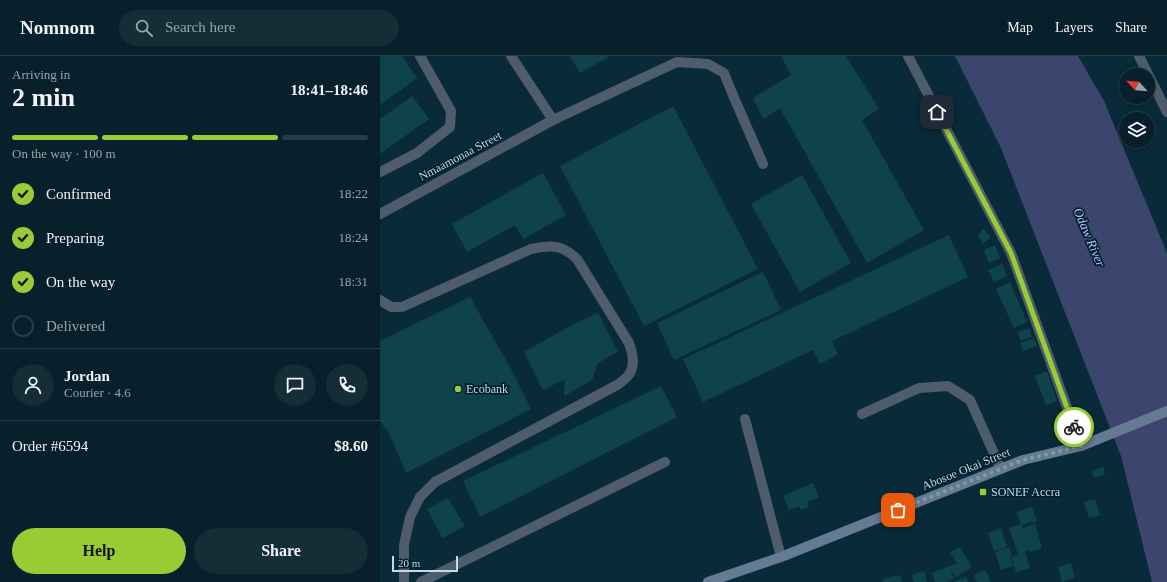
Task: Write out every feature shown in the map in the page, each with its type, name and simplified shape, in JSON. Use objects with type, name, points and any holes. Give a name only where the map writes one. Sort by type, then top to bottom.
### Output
[{"type":"street","points":[[380,172],[417,153],[450,127],[451,110],[420,56]]},
{"type":"street","points":[[511,56],[553,120]]},
{"type":"street","points":[[908,56],[1011,253],[1081,446]]},
{"type":"street","points":[[1139,56],[1167,112]]},
{"type":"street","name":"Nmaamonaa Street","points":[[380,214],[553,120],[677,62],[708,64],[724,73],[763,164]]},
{"type":"street","points":[[380,300],[391,307],[402,307],[532,249],[545,246],[558,247],[569,251],[577,259],[629,343],[633,362],[631,371],[627,377],[617,385],[435,482],[420,497],[410,517],[404,545],[404,582]]},
{"type":"street","points":[[862,414],[919,388],[948,386],[970,400],[1001,469]]},
{"type":"street","name":"Abosoe Okai Street","points":[[708,582],[781,557],[1023,460],[1081,446],[1167,411]]},
{"type":"street","points":[[745,419],[781,557]]},
{"type":"street","points":[[421,582],[665,462]]},
{"type":"water","name":"Odaw River","points":[[955,56],[1078,56],[1104,101],[1119,137],[1119,148],[1123,148],[1167,253],[1167,582],[1152,582],[1121,456],[1001,148]]},
{"type":"building","points":[[380,56],[402,56],[417,78],[380,105]]},
{"type":"building","points":[[570,56],[610,56],[580,73]]},
{"type":"building","points":[[781,56],[846,56],[879,109],[862,120],[924,230],[867,263],[780,108],[763,119],[753,98],[791,75]]},
{"type":"building","points":[[412,96],[429,119],[380,154],[380,119]]},
{"type":"building","points":[[673,106],[758,269],[644,326],[560,166]]},
{"type":"building","points":[[543,173],[566,215],[523,239],[515,225],[467,252],[452,224]]},
{"type":"building","points":[[802,175],[851,263],[800,292],[751,204]]},
{"type":"building","points":[[983,228],[991,237],[983,244],[978,235]]},
{"type":"building","points":[[949,235],[968,277],[832,341],[838,354],[820,364],[813,350],[703,402],[683,359]]},
{"type":"building","points":[[995,245],[1000,258],[989,263],[984,250]]},
{"type":"building","points":[[1002,264],[1007,276],[994,282],[988,270]]},
{"type":"building","points":[[763,272],[781,310],[674,360],[657,323]]},
{"type":"building","points":[[1010,282],[1027,322],[1014,328],[996,289]]},
{"type":"building","points":[[470,297],[511,369],[531,409],[406,473],[389,433],[380,421],[380,341]]},
{"type":"building","points":[[598,313],[618,352],[598,363],[592,380],[564,396],[565,379],[543,390],[524,352],[572,325]]},
{"type":"building","points":[[1029,328],[1032,337],[1021,341],[1017,332]]},
{"type":"building","points":[[1034,338],[1037,346],[1023,351],[1020,343]]},
{"type":"building","points":[[1047,371],[1057,401],[1046,405],[1035,376]]},
{"type":"building","points":[[661,386],[677,417],[480,517],[463,481]]},
{"type":"building","points":[[1103,467],[1105,474],[1094,478],[1092,471]]},
{"type":"building","points":[[813,483],[819,497],[807,502],[809,507],[801,510],[799,506],[789,510],[783,496]]},
{"type":"building","points":[[448,498],[465,526],[442,538],[427,509]]},
{"type":"building","points":[[1095,499],[1100,515],[1089,518],[1084,502]]},
{"type":"building","points":[[1032,507],[1037,521],[1033,523],[1032,521],[1021,526],[1022,528],[1035,524],[1042,548],[1025,552],[1030,568],[1016,572],[1011,557],[1018,554],[1009,528],[1021,524],[1016,512]]},
{"type":"building","points":[[1001,528],[1007,547],[994,551],[988,533]]},
{"type":"building","points":[[960,547],[972,567],[956,577],[949,567],[957,563],[950,552]]},
{"type":"building","points":[[1009,547],[1013,566],[1001,570],[995,552]]},
{"type":"building","points":[[1071,563],[1075,578],[1062,582],[1058,567]]},
{"type":"building","points":[[949,566],[954,579],[947,582],[935,582],[932,573]]},
{"type":"building","points":[[985,570],[991,582],[977,582],[974,575]]},
{"type":"building","points":[[924,571],[927,582],[914,582],[911,575]]},
{"type":"building","points":[[900,575],[902,582],[883,582],[882,579]]},
{"type":"building","points":[[966,577],[968,582],[952,582]]},
{"type":"way so far","points":[[898,510],[1023,460],[1081,446],[1074,427]]},
{"type":"place","name":"Ecobank","points":[[458,389]]},
{"type":"place","name":"SONEF Accra","points":[[983,492]]},
{"type":"route","points":[[937,112],[1011,253],[1074,427]]}]
